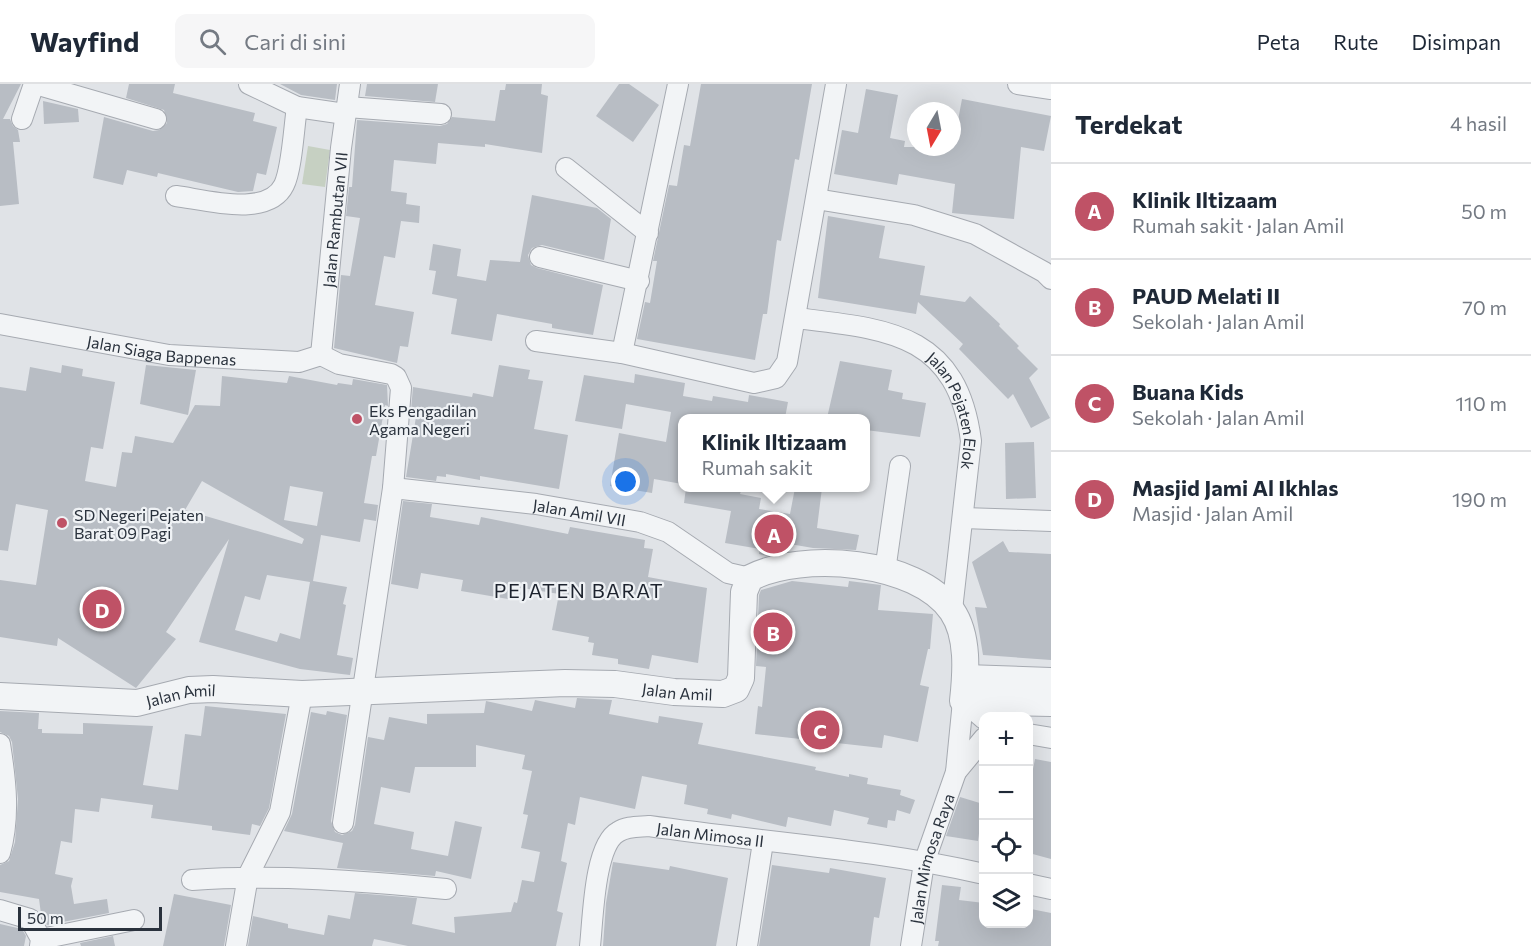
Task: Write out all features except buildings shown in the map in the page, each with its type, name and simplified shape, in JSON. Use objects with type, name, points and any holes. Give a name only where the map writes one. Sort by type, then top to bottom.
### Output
[{"type":"street","points":[[22,119],[35,84],[156,118]]},
{"type":"street","points":[[249,84],[297,107],[441,114]]},
{"type":"street","name":"Jalan Rambutan VII","points":[[321,355],[350,84]]},
{"type":"street","points":[[622,353],[639,281],[678,84]]},
{"type":"street","points":[[536,341],[622,353],[754,383],[767,381],[782,371],[787,363],[796,318],[836,84]]},
{"type":"street","points":[[1018,84],[1051,89]]},
{"type":"street","points":[[176,196],[241,204],[260,205],[270,201],[285,184],[297,107]]},
{"type":"street","points":[[566,168],[648,233]]},
{"type":"street","points":[[816,199],[914,214],[975,234],[1044,272],[1051,279]]},
{"type":"street","points":[[540,257],[639,281]]},
{"type":"street","name":"Jalan Pejaten Elok","points":[[796,318],[876,328],[909,340],[926,351],[953,383],[968,419],[971,441],[952,610]]},
{"type":"street","name":"Jalan Siaga Bappenas","points":[[0,324],[169,355],[299,363],[321,355]]},
{"type":"street","points":[[321,355],[329,361],[391,374],[399,381],[401,388],[393,488],[342,823]]},
{"type":"street","points":[[885,571],[900,466]]},
{"type":"street","name":"Jalan Amil VII","points":[[393,488],[536,504],[640,522],[668,532],[728,573],[750,578]]},
{"type":"street","points":[[963,518],[1051,521]]},
{"type":"street","points":[[750,578],[772,570],[856,564],[900,575],[931,590],[952,610],[962,631],[964,690],[991,704],[1051,703]]},
{"type":"street","name":"Jalan Amil","points":[[0,696],[137,703],[189,690],[213,689],[302,694],[565,683],[615,684],[674,692],[730,692],[736,689],[741,678],[744,592],[750,578]]},
{"type":"street","points":[[991,704],[1051,681]]},
{"type":"street","name":"Jalan Mimosa Raya","points":[[911,946],[924,863],[956,772],[964,690]]},
{"type":"street","points":[[236,946],[248,876],[280,812],[302,694]]},
{"type":"street","points":[[1033,735],[1051,738]]},
{"type":"street","points":[[0,744],[7,824],[0,854]]},
{"type":"street","name":"Jalan Mimosa Raya","points":[[956,772],[979,744]]},
{"type":"street","name":"Jalan Mimosa II","points":[[590,946],[601,859],[610,838],[618,831],[631,827],[649,826],[763,842],[897,856],[979,873]]},
{"type":"street","points":[[747,946],[763,842]]},
{"type":"street","points":[[192,880],[248,876],[352,880],[446,889]]},
{"type":"street","points":[[1033,885],[1051,890]]},
{"type":"street","points":[[0,910],[30,919],[41,943],[134,920]]},
{"type":"green space","points":[[308,146],[330,150],[325,187],[302,184]]},
{"type":"place","name":"Eks Pengadilan Agama Negeri","points":[[357,419]]},
{"type":"place","name":"SD Negeri Pejaten Barat 09 Pagi","points":[[62,523]]},
{"type":"place","name":"Klinik Iltizaam","points":[[774,534]]},
{"type":"place","name":"Masjid Jami Al Ikhlas","points":[[102,609]]},
{"type":"place","name":"PAUD Melati II","points":[[773,632]]},
{"type":"place","name":"Buana Kids","points":[[820,730]]},
{"type":"district","name":"PEJATEN BARAT","points":[[579,590]]}]
